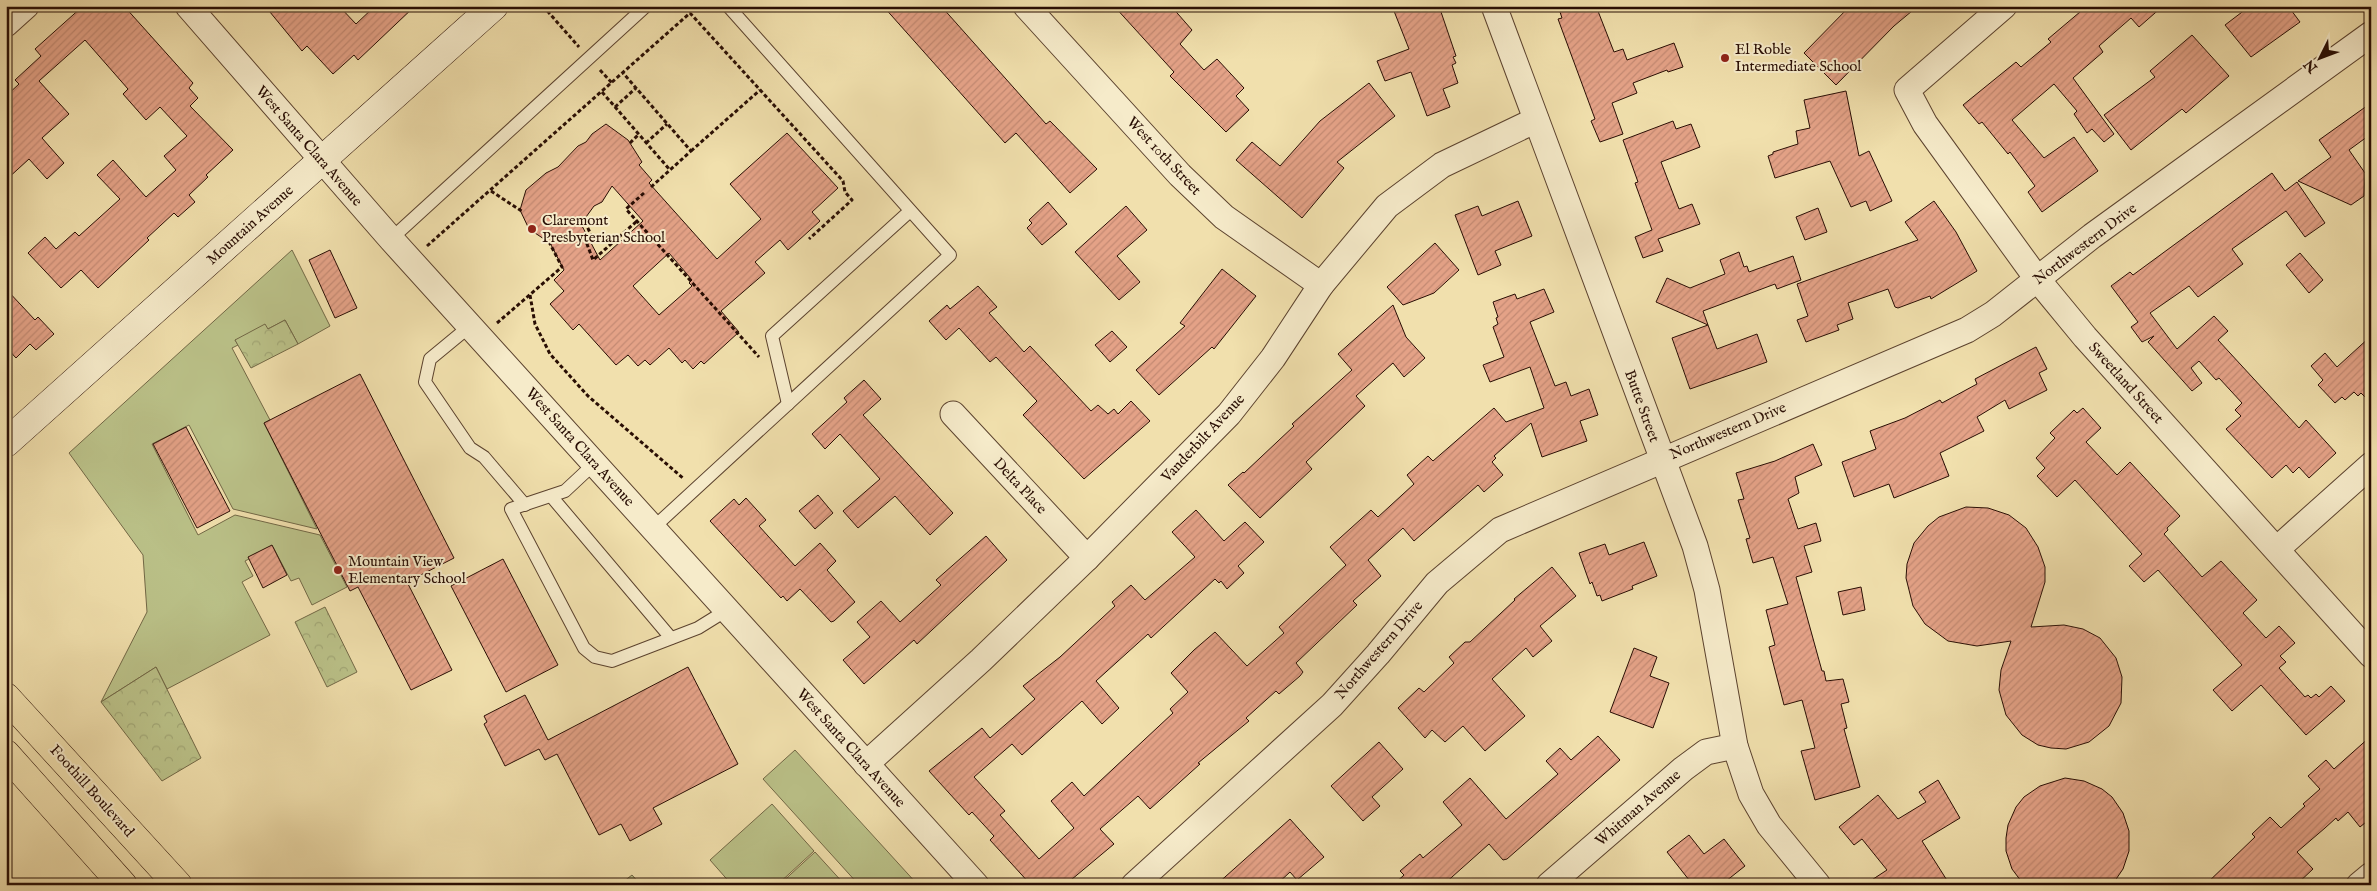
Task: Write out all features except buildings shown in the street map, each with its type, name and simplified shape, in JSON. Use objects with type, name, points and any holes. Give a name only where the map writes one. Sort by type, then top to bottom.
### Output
[{"type":"main road","name":"Mountain Avenue","points":[[10,432],[322,160],[494,6]]},
{"type":"main road","name":"Foothill Boulevard","points":[[6,697],[178,885]]},
{"type":"main road","points":[[6,754],[123,885]]},
{"type":"street","points":[[6,24],[26,6]]},
{"type":"street","name":"West Santa Clara Avenue","points":[[188,6],[391,238],[976,885]]},
{"type":"street","name":"West 10th Street","points":[[1026,6],[1180,175],[1224,217],[1321,285]]},
{"type":"street","name":"Butte Street","points":[[1494,6],[1695,546],[1707,590],[1735,746],[1751,794],[1768,825],[1818,885]]},
{"type":"street","name":"Sweetland Street","points":[[2004,6],[1907,90],[1925,124],[2038,280],[2085,337],[2371,655]]},
{"type":"street","name":"Northwestern Drive","points":[[1134,885],[1332,704],[1378,654],[1436,583],[1500,530],[1967,330],[1993,314],[2092,236],[2371,34]]},
{"type":"street","name":"Vanderbilt Avenue","points":[[866,764],[981,660],[1087,558],[1229,414],[1273,358],[1321,285],[1387,206],[1442,165],[1536,120]]},
{"type":"street","name":"Delta Place","points":[[953,414],[1087,558]]},
{"type":"street","points":[[2277,549],[2371,465]]},
{"type":"street","name":"Whitman Avenue","points":[[1549,885],[1683,769],[1706,752],[1735,746]]},
{"type":"street","points":[[2359,885],[2371,874]]},
{"type":"lane","points":[[391,238],[646,6]]},
{"type":"lane","points":[[653,528],[950,255],[728,6]]},
{"type":"lane","points":[[788,404],[772,336],[910,210]]},
{"type":"lane","points":[[470,326],[430,359],[425,382],[470,448],[484,458],[525,505]]},
{"type":"lane","points":[[595,464],[565,491],[512,509],[584,648],[595,657],[612,661],[698,628],[727,610]]},
{"type":"lane","points":[[551,496],[670,638]]},
{"type":"path","points":[[424,248],[491,191],[690,13],[843,181],[845,192],[852,200],[809,239]]},
{"type":"path","points":[[623,74],[691,151]]},
{"type":"path","points":[[614,107],[636,88]]},
{"type":"path","points":[[651,187],[760,90]]},
{"type":"path","points":[[602,92],[670,170]]},
{"type":"path","points":[[646,143],[667,124]]},
{"type":"path","points":[[630,143],[639,134]]},
{"type":"path","points":[[491,191],[523,212]]},
{"type":"path","points":[[644,193],[626,209],[763,361]]},
{"type":"path","points":[[585,222],[593,239],[587,244],[593,260],[637,221]]},
{"type":"path","points":[[494,326],[562,267],[547,238]]},
{"type":"path","points":[[530,295],[535,324],[550,354],[588,396],[695,489]]},
{"type":"green space","points":[[292,250],[330,326],[298,344],[285,320],[268,329],[235,340],[238,345],[232,348],[270,420],[264,423],[317,529],[233,509],[189,425],[152,444],[198,535],[235,515],[320,535],[347,587],[312,605],[299,578],[291,581],[273,547],[245,561],[253,576],[242,582],[270,635],[167,689],[156,667],[101,702],[147,612],[143,555],[69,453]]},
{"type":"green space","points":[[285,320],[298,344],[251,368],[235,340],[265,324],[268,329]]},
{"type":"green space","points":[[325,607],[357,672],[327,687],[295,622]]},
{"type":"green space","points":[[156,667],[201,758],[162,781],[101,702]]},
{"type":"green space","points":[[795,750],[918,885],[859,885],[763,779]]},
{"type":"green space","points":[[772,804],[814,851],[777,885],[732,885],[710,860]]},
{"type":"green space","points":[[815,852],[845,885],[779,885]]},
{"type":"green space","points":[[632,875],[641,885],[619,885]]},
{"type":"place","name":"El Roble Intermediate School","points":[[1725,58]]},
{"type":"place","name":"Claremont Presbyterian School","points":[[532,229]]},
{"type":"place","name":"Mountain View Elementary School","points":[[338,570]]}]
